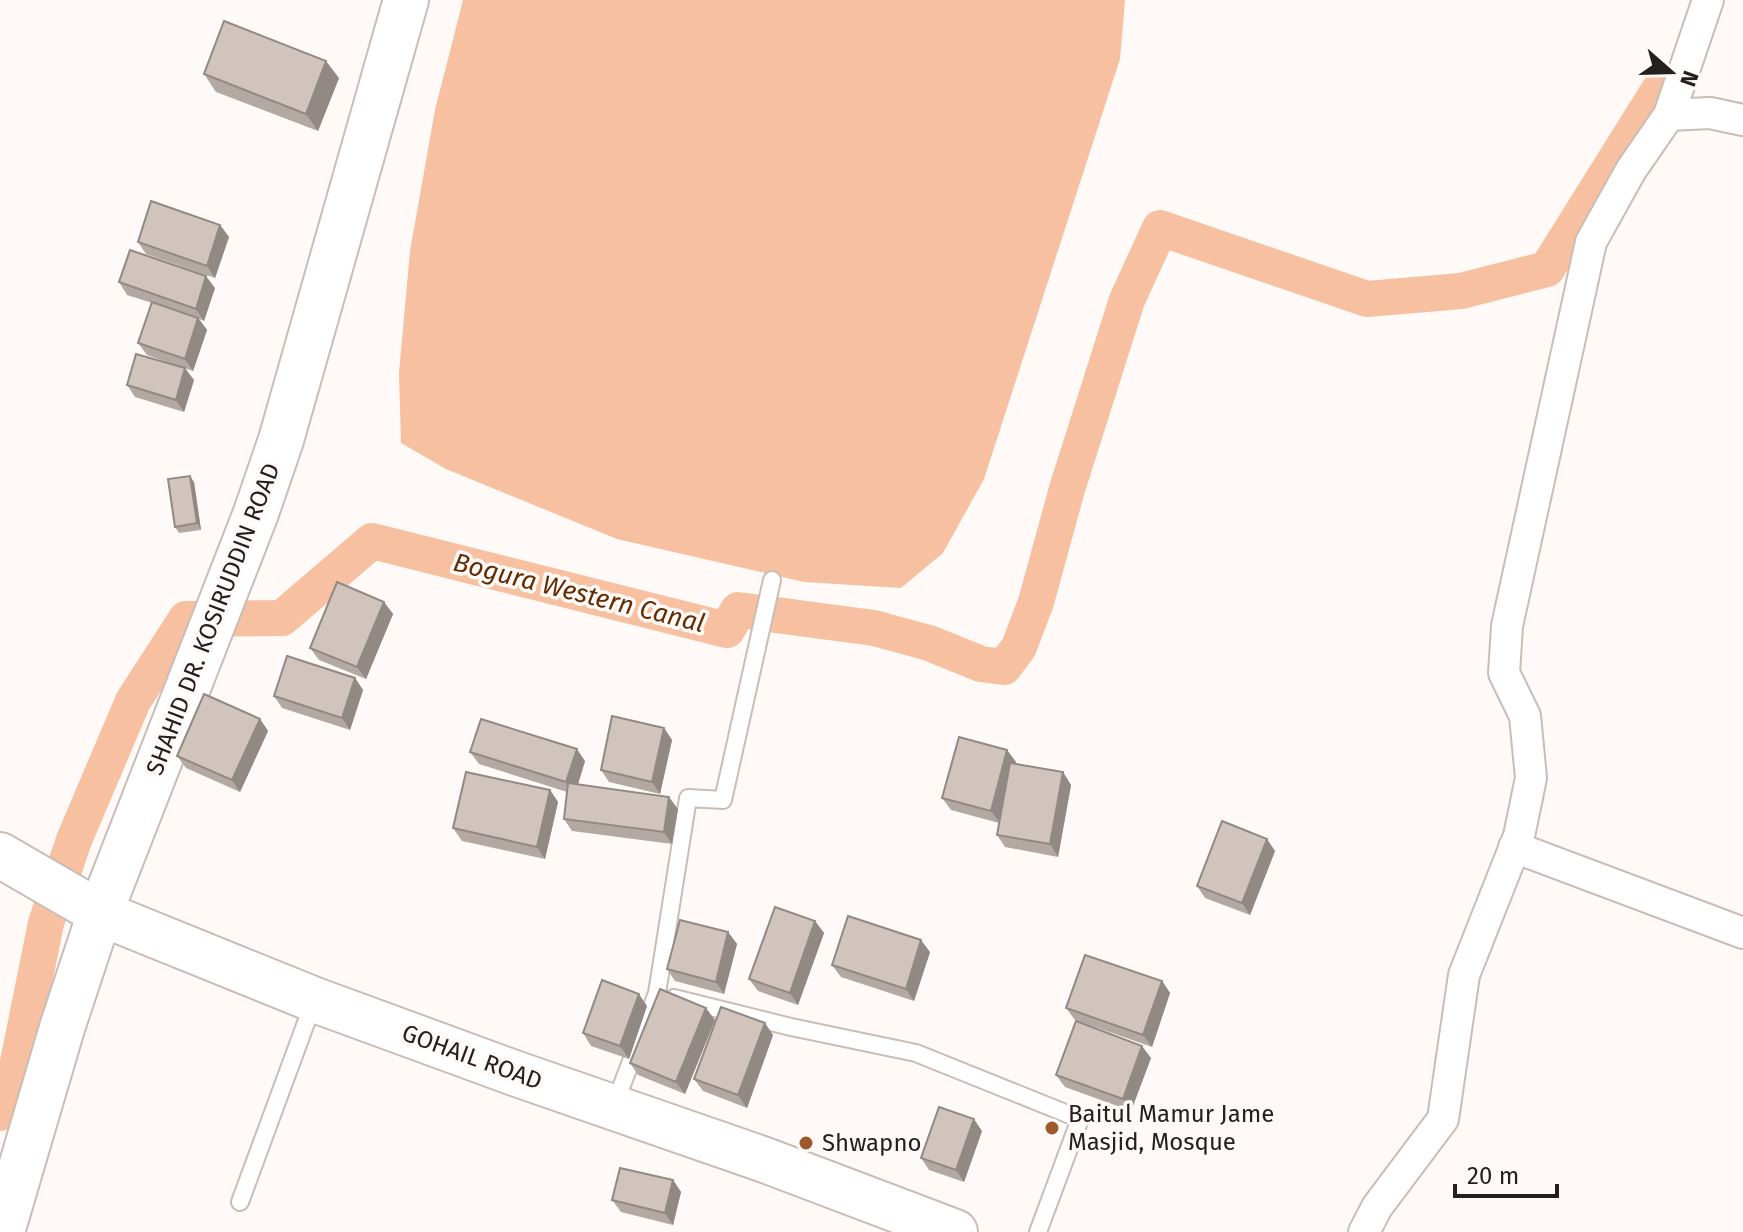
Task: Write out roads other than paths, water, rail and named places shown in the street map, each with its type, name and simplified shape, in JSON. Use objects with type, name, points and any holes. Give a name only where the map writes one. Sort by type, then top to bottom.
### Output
[{"type":"street","name":"SHAHID DR. KOSIRUDDIN ROAD","points":[[2,1232],[62,1028],[90,907],[206,641],[281,440],[406,0]]},
{"type":"street","points":[[1364,1232],[1377,1207],[1443,1119],[1464,975],[1519,836],[1531,778],[1525,716],[1504,673],[1507,626],[1591,242],[1631,170],[1669,115],[1708,0]]},
{"type":"street","points":[[1669,115],[1710,113],[1743,120]]},
{"type":"street","points":[[1514,847],[1743,933]]},
{"type":"street","name":"GOHAIL ROAD","points":[[0,855],[90,907],[315,1000],[765,1160],[955,1232]]},
{"type":"lane","points":[[613,1107],[657,993],[688,798],[723,800],[772,580]]},
{"type":"lane","points":[[657,993],[791,1027],[916,1053],[1080,1119],[1038,1232]]},
{"type":"lane","points":[[240,1202],[315,1000]]},
{"type":"waterway","name":"Bogura Western Canal","points":[[0,1113],[17,1067],[46,923],[74,840],[133,701],[186,619],[282,618],[372,541],[727,630],[738,610],[874,628],[929,643],[981,664],[1004,667],[1019,647],[1036,602],[1067,489],[1127,300],[1160,228],[1367,299],[1461,291],[1547,269],[1662,85]]},
{"type":"place","name":"Baitul Mamur Jame Masjid, Mosque","points":[[1052,1128]]},
{"type":"place","name":"Shwapno","points":[[806,1143]]}]
